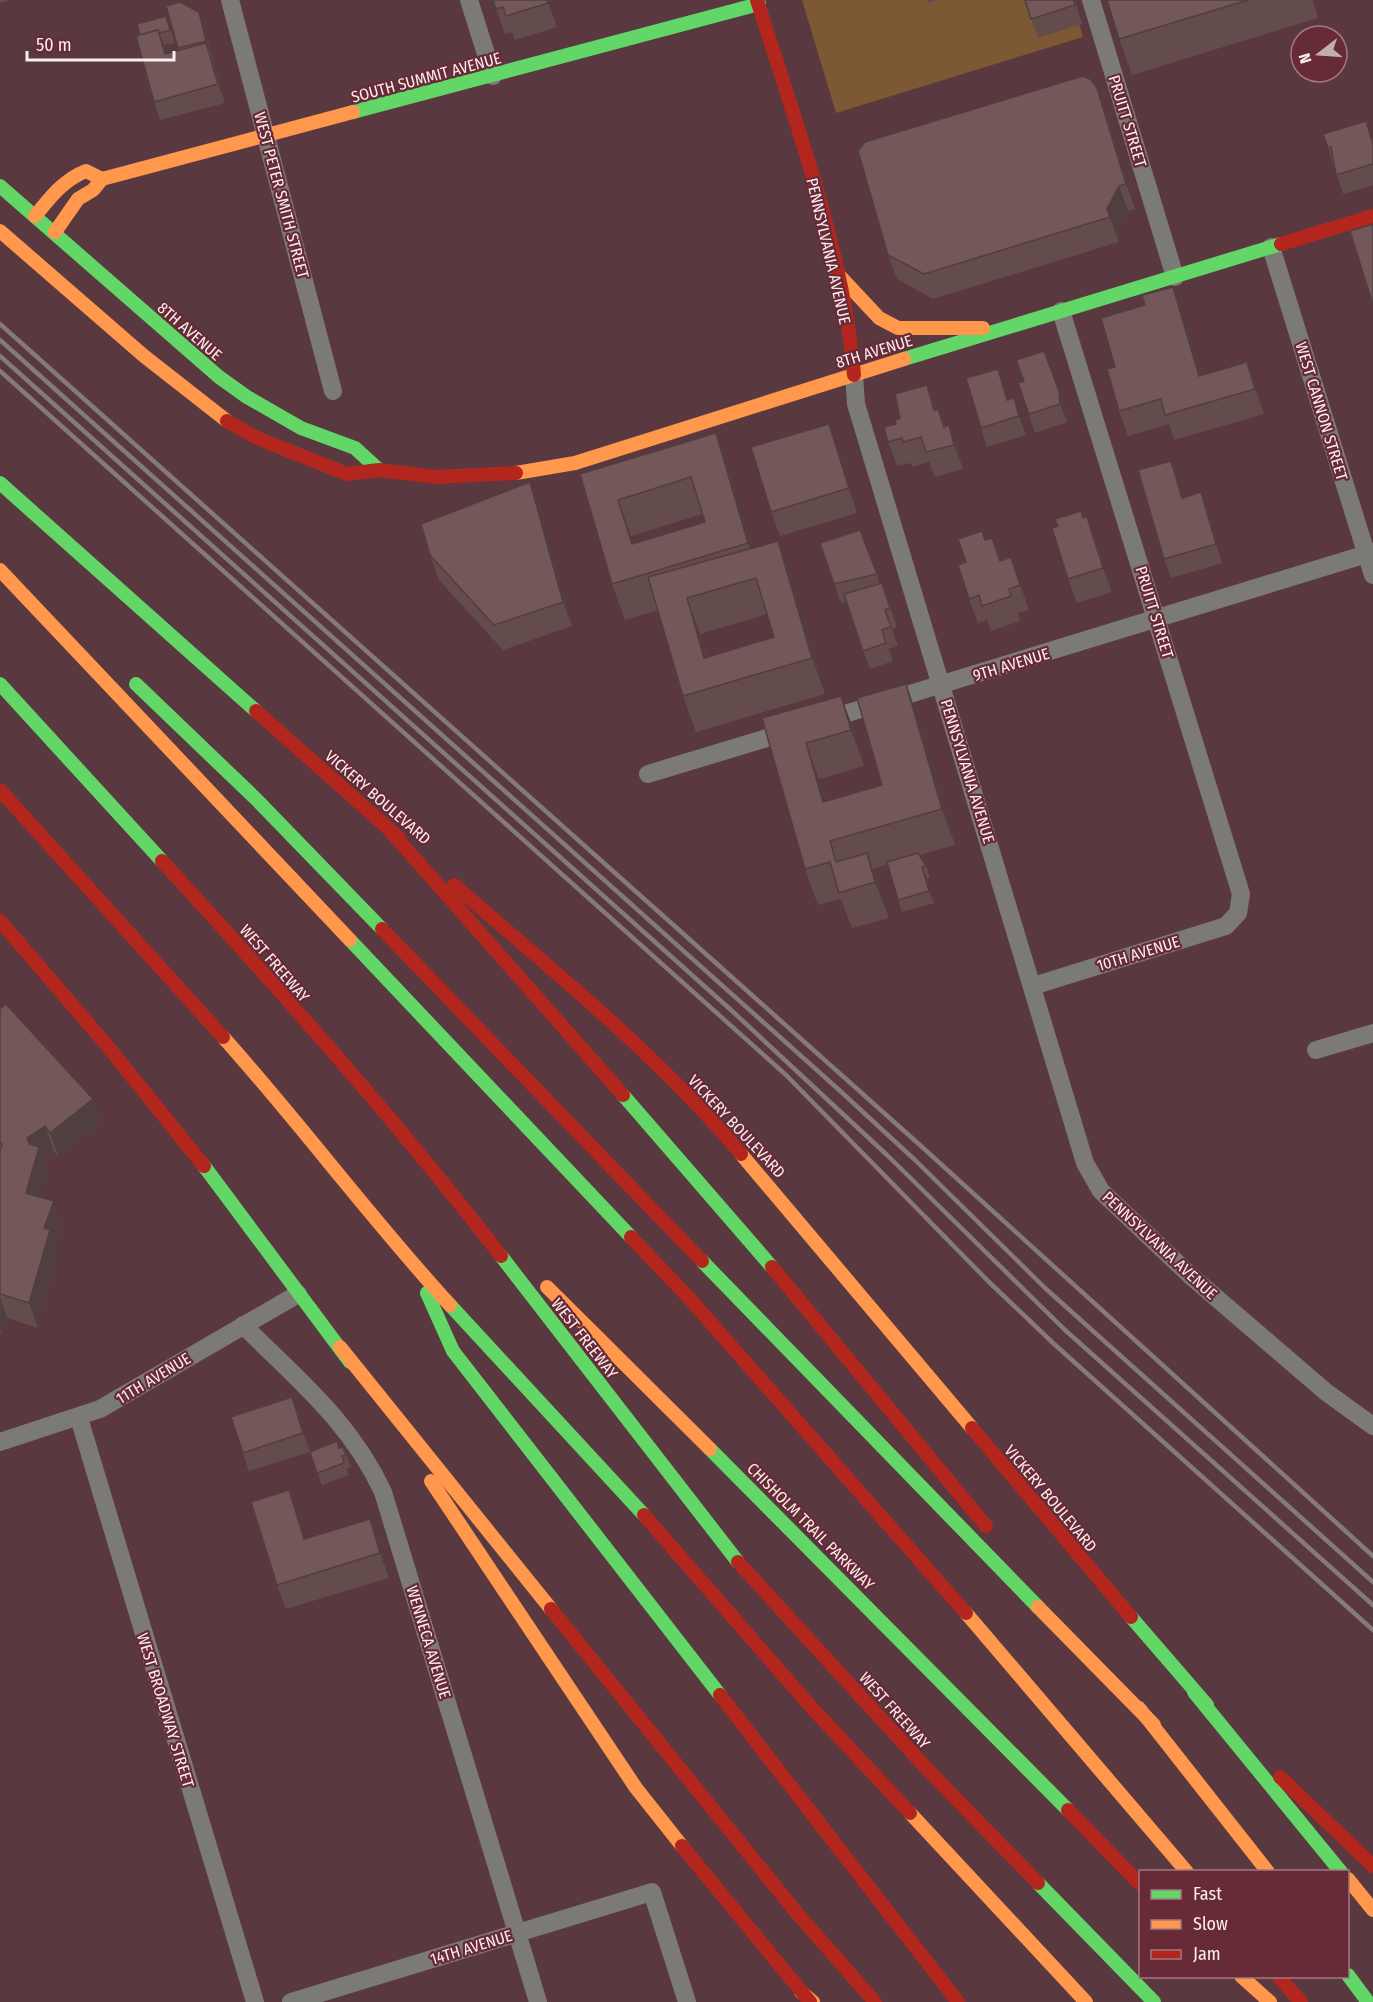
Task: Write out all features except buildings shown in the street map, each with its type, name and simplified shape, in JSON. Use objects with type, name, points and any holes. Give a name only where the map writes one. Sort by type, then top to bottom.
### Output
[{"type":"main road","name":"SOUTH SUMMIT AVENUE","points":[[55,231],[78,199],[93,190],[102,179],[267,137],[758,2]]},
{"type":"main road","name":"PENNSYLVANIA AVENUE","points":[[758,2],[806,156],[837,273],[852,351],[854,375]]},
{"type":"main road","name":"SOUTH SUMMIT AVENUE","points":[[35,216],[65,180],[72,176],[86,171],[102,179]]},
{"type":"main road","name":"8TH AVENUE","points":[[0,186],[55,231],[219,377],[246,397],[302,428],[355,447],[379,470]]},
{"type":"main road","name":"8TH AVENUE","points":[[0,231],[144,356],[226,420],[282,450],[347,474],[379,470],[436,477],[491,476],[576,463],[1005,328],[1373,216]]},
{"type":"main road","points":[[837,273],[879,318],[898,328],[918,330],[943,327],[1005,328]]},
{"type":"main road","name":"VICKERY BOULEVARD","points":[[0,483],[386,826],[573,988],[687,1094],[747,1158],[969,1427],[1194,1692],[1373,1866]]},
{"type":"main road","points":[[0,553],[43,594]]},
{"type":"main road","points":[[0,570],[689,1299],[1002,1654],[1184,1870]]},
{"type":"main road","points":[[129,676],[257,800],[909,1476],[1154,1725]]},
{"type":"main road","name":"WEST FREEWAY","points":[[0,684],[254,962],[454,1195],[736,1560],[927,1769],[1154,2002]]},
{"type":"main road","points":[[0,790],[241,1057],[363,1201],[417,1269],[617,1485],[812,1708],[1086,2002]]},
{"type":"main road","points":[[386,826],[720,1205],[993,1534]]},
{"type":"main road","points":[[0,921],[105,1043],[190,1148],[298,1294],[681,1767],[795,1912],[875,2002]]},
{"type":"main road","name":"CHISHOLM TRAIL PARKWAY","points":[[454,1195],[921,1659],[1139,1883]]},
{"type":"main road","points":[[417,1269],[453,1351],[954,1997]]},
{"type":"main road","points":[[340,1347],[636,1788],[808,1999]]},
{"type":"main road","points":[[1031,1580],[1154,1725],[1266,1870]]},
{"type":"main road","points":[[1194,1692],[1339,1870]]},
{"type":"main road","points":[[1349,1881],[1373,1910]]},
{"type":"main road","points":[[1241,1978],[1270,2002]]},
{"type":"main road","points":[[1279,1978],[1301,2002]]},
{"type":"main road","points":[[1349,1978],[1368,2002]]},
{"type":"street","name":"WEST PETER SMITH STREET","points":[[230,0],[333,391]]},
{"type":"street","points":[[470,0],[493,76]]},
{"type":"street","name":"PRUITT STREET","points":[[1091,0],[1175,277]]},
{"type":"street","name":"WEST CANNON STREET","points":[[1271,247],[1370,553],[1373,575]]},
{"type":"street","name":"PRUITT STREET","points":[[1061,311],[1241,894],[1238,913]]},
{"type":"street","name":"PENNSYLVANIA AVENUE","points":[[854,375],[856,404],[1085,1163],[1101,1191],[1219,1300],[1326,1392],[1373,1426]]},
{"type":"street","name":"9TH AVENUE","points":[[648,774],[1370,553]]},
{"type":"street","name":"10TH AVENUE","points":[[1033,986],[1226,926],[1238,913]]},
{"type":"street","points":[[1316,1050],[1373,1033]]},
{"type":"street","name":"11TH AVENUE","points":[[0,1442],[79,1418],[100,1409],[298,1294]]},
{"type":"street","name":"WENNECA AVENUE","points":[[243,1325],[317,1395],[339,1420],[370,1464],[383,1492],[538,2002]]},
{"type":"street","name":"WEST BROADWAY STREET","points":[[79,1418],[255,2002]]},
{"type":"street","name":"14TH AVENUE","points":[[291,2002],[652,1892],[687,2002]]},
{"type":"shaded area","points":[[802,0],[1072,0],[1083,37],[836,113]]},
{"type":"railway","points":[[0,324],[921,1146],[1373,1556]]},
{"type":"railway","points":[[0,340],[838,1089],[915,1160],[1045,1288],[1373,1582]]},
{"type":"railway","points":[[0,356],[731,1010],[887,1155],[1065,1330],[1373,1605]]},
{"type":"railway","points":[[0,371],[786,1075],[988,1281],[1053,1343],[1373,1630]]},
{"type":"traffic: fast","points":[[353,112],[759,4]]},
{"type":"traffic: fast","points":[[0,186],[219,377],[247,397],[301,428],[355,448],[379,470]]},
{"type":"traffic: fast","points":[[904,359],[1281,244]]},
{"type":"traffic: fast","points":[[0,483],[256,711]]},
{"type":"traffic: fast","points":[[0,684],[162,861]]},
{"type":"traffic: fast","points":[[136,684],[257,800],[382,929]]},
{"type":"traffic: fast","points":[[350,940],[631,1237]]},
{"type":"traffic: fast","points":[[623,1095],[772,1267]]},
{"type":"traffic: fast","points":[[204,1166],[350,1362]]},
{"type":"traffic: fast","points":[[501,1256],[738,1562]]},
{"type":"traffic: fast","points":[[702,1261],[1038,1607]]},
{"type":"traffic: fast","points":[[427,1293],[453,1351],[720,1695]]},
{"type":"traffic: fast","points":[[450,1305],[644,1515]]},
{"type":"traffic: fast","points":[[710,1449],[1068,1810]]},
{"type":"traffic: fast","points":[[1131,1617],[1207,1705]]},
{"type":"traffic: fast","points":[[1194,1692],[1339,1870]]},
{"type":"traffic: fast","points":[[1038,1883],[1154,2002]]},
{"type":"traffic: fast","points":[[1349,1976],[1368,2002]]},
{"type":"traffic: slow","points":[[55,232],[78,199],[93,190],[102,179],[353,112]]},
{"type":"traffic: slow","points":[[35,216],[57,190],[70,179],[86,171],[102,179]]},
{"type":"traffic: slow","points":[[0,231],[144,356],[227,421]]},
{"type":"traffic: slow","points":[[837,273],[879,318],[898,328],[983,328]]},
{"type":"traffic: slow","points":[[516,473],[575,463],[904,359]]},
{"type":"traffic: slow","points":[[0,570],[350,940]]},
{"type":"traffic: slow","points":[[223,1037],[450,1305]]},
{"type":"traffic: slow","points":[[741,1154],[972,1428]]},
{"type":"traffic: slow","points":[[547,1287],[710,1449]]},
{"type":"traffic: slow","points":[[340,1347],[551,1609]]},
{"type":"traffic: slow","points":[[431,1481],[636,1788],[682,1846]]},
{"type":"traffic: slow","points":[[1038,1607],[1154,1725]]},
{"type":"traffic: slow","points":[[966,1613],[1185,1870]]},
{"type":"traffic: slow","points":[[1139,1708],[1266,1870]]},
{"type":"traffic: slow","points":[[910,1813],[1086,2002]]},
{"type":"traffic: slow","points":[[1349,1880],[1373,1910]]},
{"type":"traffic: slow","points":[[1243,1978],[1270,2002]]},
{"type":"traffic: slow","points":[[801,1992],[813,2002]]},
{"type":"traffic: jam","points":[[757,0],[829,233],[840,281],[854,375]]},
{"type":"traffic: jam","points":[[1281,244],[1373,216]]},
{"type":"traffic: jam","points":[[227,421],[257,438],[347,474],[379,470],[436,477],[516,473]]},
{"type":"traffic: jam","points":[[256,711],[399,838]]},
{"type":"traffic: jam","points":[[0,790],[223,1037]]},
{"type":"traffic: jam","points":[[386,826],[623,1095]]},
{"type":"traffic: jam","points":[[162,861],[336,1055],[420,1154],[501,1256]]},
{"type":"traffic: jam","points":[[454,885],[639,1047],[709,1117],[741,1154]]},
{"type":"traffic: jam","points":[[0,921],[105,1043],[204,1166]]},
{"type":"traffic: jam","points":[[382,929],[702,1261]]},
{"type":"traffic: jam","points":[[631,1237],[689,1298],[966,1613]]},
{"type":"traffic: jam","points":[[772,1267],[986,1526]]},
{"type":"traffic: jam","points":[[972,1428],[1131,1617]]},
{"type":"traffic: jam","points":[[644,1515],[812,1708],[910,1813]]},
{"type":"traffic: jam","points":[[738,1562],[927,1769],[1038,1883]]},
{"type":"traffic: jam","points":[[551,1609],[796,1912],[875,2002]]},
{"type":"traffic: jam","points":[[720,1695],[958,2002]]},
{"type":"traffic: jam","points":[[1280,1777],[1373,1866]]},
{"type":"traffic: jam","points":[[1068,1810],[1139,1883]]},
{"type":"traffic: jam","points":[[682,1846],[810,2002]]},
{"type":"traffic: jam","points":[[1280,1978],[1301,2002]]}]
